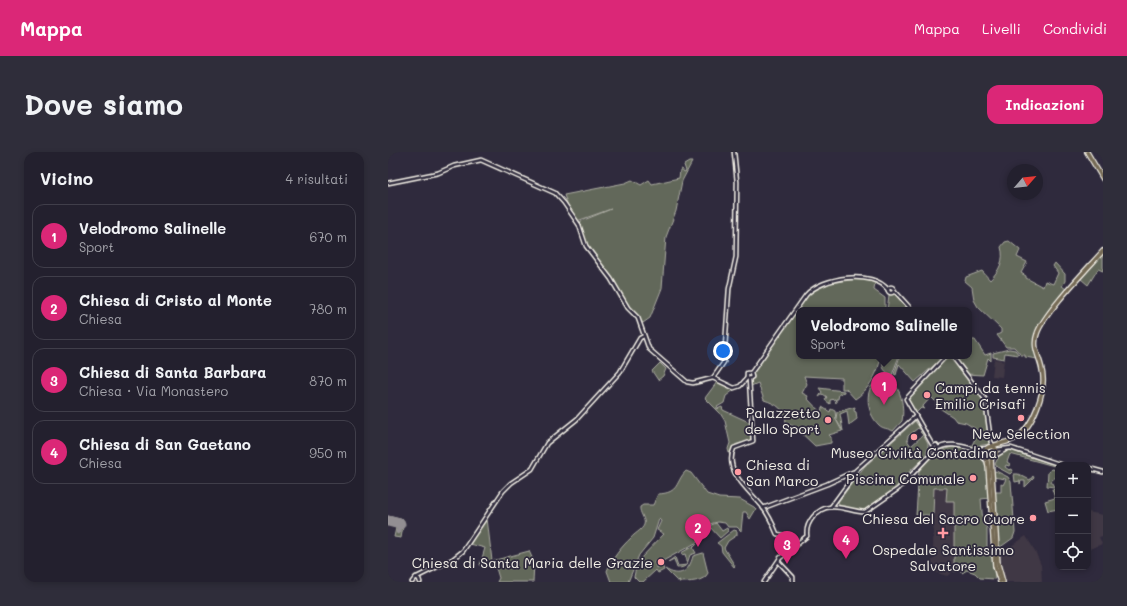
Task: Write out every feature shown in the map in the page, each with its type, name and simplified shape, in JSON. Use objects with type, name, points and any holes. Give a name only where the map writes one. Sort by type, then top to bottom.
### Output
[{"type":"main road","points":[[1087,152],[1103,179]]},
{"type":"main road","points":[[991,448],[1011,440],[1026,429],[1037,411],[1043,375],[1036,350],[1036,337],[1048,315],[1103,251]]},
{"type":"main road","points":[[991,448],[995,456],[991,458]]},
{"type":"main road","points":[[991,448],[998,564],[1001,582]]},
{"type":"main road","points":[[991,448],[988,466],[995,561],[1001,582]]},
{"type":"street","points":[[713,378],[724,362],[730,289],[736,257],[737,182],[734,152]]},
{"type":"street","points":[[388,183],[438,173],[454,166],[478,160],[486,162],[549,190],[564,202],[579,225],[586,246],[614,283],[628,308],[638,318],[646,343],[651,351],[687,382],[693,383],[713,378],[734,388],[742,384],[748,378],[752,377],[751,373],[796,309]]},
{"type":"street","points":[[798,307],[806,295],[813,289],[828,281],[865,277],[872,278],[888,288],[890,293],[893,291]]},
{"type":"street","points":[[888,288],[893,287],[893,291],[909,307]]},
{"type":"street","points":[[639,341],[642,327]]},
{"type":"street","points":[[412,581],[463,552],[503,491],[511,482],[534,467],[547,443],[577,419],[620,372],[639,341],[644,336]]},
{"type":"street","points":[[639,341],[646,343]]},
{"type":"street","points":[[935,447],[906,399],[943,359]]},
{"type":"street","points":[[954,359],[985,399],[991,448]]},
{"type":"street","points":[[751,373],[746,373],[748,378],[753,441],[734,448],[731,461],[737,477],[763,508],[777,534],[782,535],[788,549]]},
{"type":"street","points":[[764,582],[773,567],[779,562],[780,558],[788,549],[807,536],[808,527],[813,516],[831,507],[854,473],[917,417]]},
{"type":"street","points":[[831,507],[865,512],[898,489],[935,447],[955,444],[968,448],[984,456],[988,466]]},
{"type":"street","points":[[968,448],[978,449],[1009,447],[1055,463]]},
{"type":"street","points":[[972,450],[991,448]]},
{"type":"street","points":[[995,456],[1005,450],[1018,451]]},
{"type":"street","points":[[1091,469],[1103,472]]},
{"type":"street","points":[[763,508],[854,473]]},
{"type":"street","points":[[836,508],[837,501],[854,473]]},
{"type":"street","points":[[779,562],[794,580]]},
{"type":"street","points":[[417,577],[420,582],[427,572]]},
{"type":"shaded area","points":[[994,359],[1001,360],[1002,362],[1004,360],[1002,377],[992,376]]},
{"type":"shaded area","name":"Ospedale Santissimo Salvatore","points":[[934,488],[947,488],[954,501],[954,571],[947,576],[932,571],[932,560],[934,559]]},
{"type":"shaded area","points":[[1091,513],[1103,515],[1103,536],[1099,537],[1102,544],[1091,549]]},
{"type":"shaded area","points":[[1026,536],[1041,565],[1042,582],[1005,582],[1000,571],[998,555]]},
{"type":"green space","points":[[692,162],[682,181],[676,211],[666,237],[662,288],[650,318],[643,323],[629,307],[616,285],[586,245],[579,222],[611,209],[577,221],[569,209],[564,195],[625,183],[632,180],[641,185],[649,180],[652,184],[679,178],[680,170],[682,169],[684,172],[686,171],[684,165]]},
{"type":"green space","points":[[1009,241],[1020,250],[1017,257],[1027,262],[1021,273],[1026,276],[1026,278],[1043,287],[1045,281],[1053,284],[1058,273],[1053,266],[1055,263],[1065,274],[1065,281],[1062,286],[1066,289],[1069,286],[1043,321],[1035,335],[1034,346],[1037,359],[1021,355],[1014,347],[1006,347],[997,335],[1001,333],[1001,329],[978,307],[974,300],[972,287],[965,281],[966,277],[982,271],[990,280],[996,273],[1002,261],[1001,247],[1005,242]]},
{"type":"green space","points":[[1103,254],[1103,271],[1098,269],[1088,285],[1081,279]]},
{"type":"green space","points":[[864,278],[875,282],[874,290],[885,298],[885,307],[800,307],[810,293],[830,283]]},
{"type":"green space","points":[[894,294],[907,307],[887,307],[889,295]]},
{"type":"green space","points":[[796,312],[796,359],[880,359],[872,380],[860,396],[855,399],[846,389],[842,389],[842,378],[804,376],[807,384],[802,393],[808,396],[807,398],[821,413],[822,407],[830,412],[831,409],[835,411],[836,420],[842,431],[829,435],[831,437],[831,443],[815,446],[795,427],[786,423],[786,418],[780,408],[773,403],[764,400],[758,383],[751,386],[750,381],[753,377],[753,372]]},
{"type":"green space","points":[[972,340],[975,340],[985,355],[991,353],[991,361],[988,358],[983,375],[967,374],[956,359],[972,359]]},
{"type":"green space","points":[[1009,349],[1015,350],[1019,355],[1005,353],[1004,359],[993,357],[993,353]]},
{"type":"green space","points":[[883,359],[898,359],[892,375],[884,370]]},
{"type":"green space","points":[[899,359],[940,360],[915,382],[899,364],[896,375],[894,374]]},
{"type":"green space","points":[[945,359],[952,359],[984,400],[989,444],[971,447],[979,431],[966,423],[956,421],[953,417],[935,405],[938,401],[937,400],[935,401],[931,397],[923,406],[924,409],[921,408],[916,413],[908,399]]},
{"type":"green space","points":[[660,363],[666,369],[663,376],[658,380],[652,371]]},
{"type":"green space","points":[[882,378],[888,379],[893,383],[900,394],[902,401],[902,421],[893,431],[879,425],[871,414],[869,407],[868,400],[871,387]]},
{"type":"green space","points":[[717,382],[734,390],[726,396],[724,403],[717,407],[717,409],[722,407],[723,410],[751,423],[751,440],[735,445],[731,451],[730,457],[728,449],[730,443],[725,421],[720,413],[705,398]]},
{"type":"green space","points":[[819,388],[844,392],[839,394],[838,399],[836,399],[836,403],[835,399],[830,400],[830,404],[825,400],[827,397],[823,394],[819,397],[822,392]]},
{"type":"green space","points":[[855,407],[854,411],[856,412],[857,419],[849,425],[847,411],[840,414],[843,431],[836,419],[837,412]]},
{"type":"green space","points":[[915,421],[921,430],[918,428],[908,436],[907,440],[911,446],[923,435],[920,432],[921,431],[928,444],[928,449],[924,458],[910,471],[899,487],[864,510],[840,508],[838,502],[864,467]]},
{"type":"green space","points":[[952,447],[964,449],[978,455],[987,471],[989,498],[981,499],[983,524],[987,528],[987,550],[993,560],[995,579],[980,578],[975,573],[967,570],[962,573],[961,566],[957,566],[957,571],[954,571],[954,501],[946,501],[947,488],[934,488],[933,515],[916,515],[919,469],[936,452]]},
{"type":"green space","points":[[1009,450],[1055,466],[1010,454],[1007,462],[1010,464],[1009,466],[1006,465],[1005,467],[1009,470],[1012,469],[1013,471],[1010,474],[997,467],[995,464],[1000,454]]},
{"type":"green space","points":[[1051,469],[1055,470],[1055,478],[1051,481],[1054,487],[1047,486],[1048,472]]},
{"type":"green space","points":[[686,471],[691,473],[707,494],[719,498],[740,499],[754,507],[756,509],[750,519],[746,512],[743,512],[741,531],[737,527],[728,527],[725,523],[718,522],[705,525],[707,532],[698,539],[699,541],[663,561],[661,558],[654,562],[657,568],[662,565],[664,570],[658,573],[656,570],[643,582],[639,582],[634,577],[637,562],[664,534],[657,530],[661,521],[659,519],[653,538],[639,555],[628,582],[611,582],[607,571],[611,562],[632,536],[642,529],[644,525],[640,507],[643,505],[653,505],[658,494],[670,492],[674,489]]},
{"type":"green space","points":[[996,471],[1008,477],[1011,482],[1015,532],[1013,538],[999,548],[994,492],[1001,492],[1001,484],[1003,485],[1006,479],[993,477],[994,472]]},
{"type":"green space","points":[[1014,474],[1018,474],[1030,480],[1033,476],[1034,478],[1025,487],[1025,481],[1021,481],[1020,484],[1020,481],[1015,482]]},
{"type":"green space","points":[[1052,489],[1055,490],[1055,498]]},
{"type":"green space","points":[[1055,498],[1055,510],[1048,511],[1045,501]]},
{"type":"green space","points":[[388,516],[404,520],[401,538],[394,537],[396,528],[388,525]]},
{"type":"green space","points":[[487,518],[492,561],[529,551],[534,562],[533,582],[497,582],[499,578],[496,568],[480,565],[485,548],[470,544]]},
{"type":"green space","points":[[716,523],[722,531],[727,528],[728,531],[720,538],[709,526]]},
{"type":"green space","points":[[734,530],[737,531],[737,535],[728,541],[724,548],[735,566],[734,567],[722,552],[721,546],[717,543]]},
{"type":"green space","points":[[697,544],[693,548],[696,553],[690,555],[687,564],[685,554],[682,555],[681,553]]},
{"type":"green space","points":[[703,553],[708,573],[700,580],[692,582],[679,582],[680,580],[677,581],[665,569],[675,573],[683,572],[689,566],[693,556]]},
{"type":"green space","points":[[675,557],[678,566],[686,565],[677,568],[674,559],[668,562]]},
{"type":"taxiway","points":[[398,532],[400,524]]},
{"type":"runway","points":[[388,521],[400,524]]},
{"type":"place","name":"Campi da tennis Emilio Crisafi","points":[[927,395]]},
{"type":"place","name":"Velodromo Salinelle","points":[[884,405]]},
{"type":"place","name":"New Selection","points":[[1021,418]]},
{"type":"place","name":"Palazzetto dello Sport","points":[[828,420]]},
{"type":"place","name":"Museo Civiltà Contadina","points":[[914,437]]},
{"type":"place","name":"Chiesa di San Marco","points":[[738,472]]},
{"type":"place","name":"Piscina Comunale","points":[[973,478]]},
{"type":"place","name":"Chiesa del Sacro Cuore","points":[[1033,518]]},
{"type":"place","name":"Ospedale Santissimo Salvatore","points":[[943,533]]},
{"type":"place","name":"Chiesa di Cristo al Monte","points":[[698,547]]},
{"type":"place","name":"Chiesa di San Gaetano","points":[[846,559]]},
{"type":"place","name":"Chiesa di Santa Maria delle Grazie","points":[[661,562]]},
{"type":"place","name":"Chiesa di Santa Barbara","points":[[787,564]]}]
